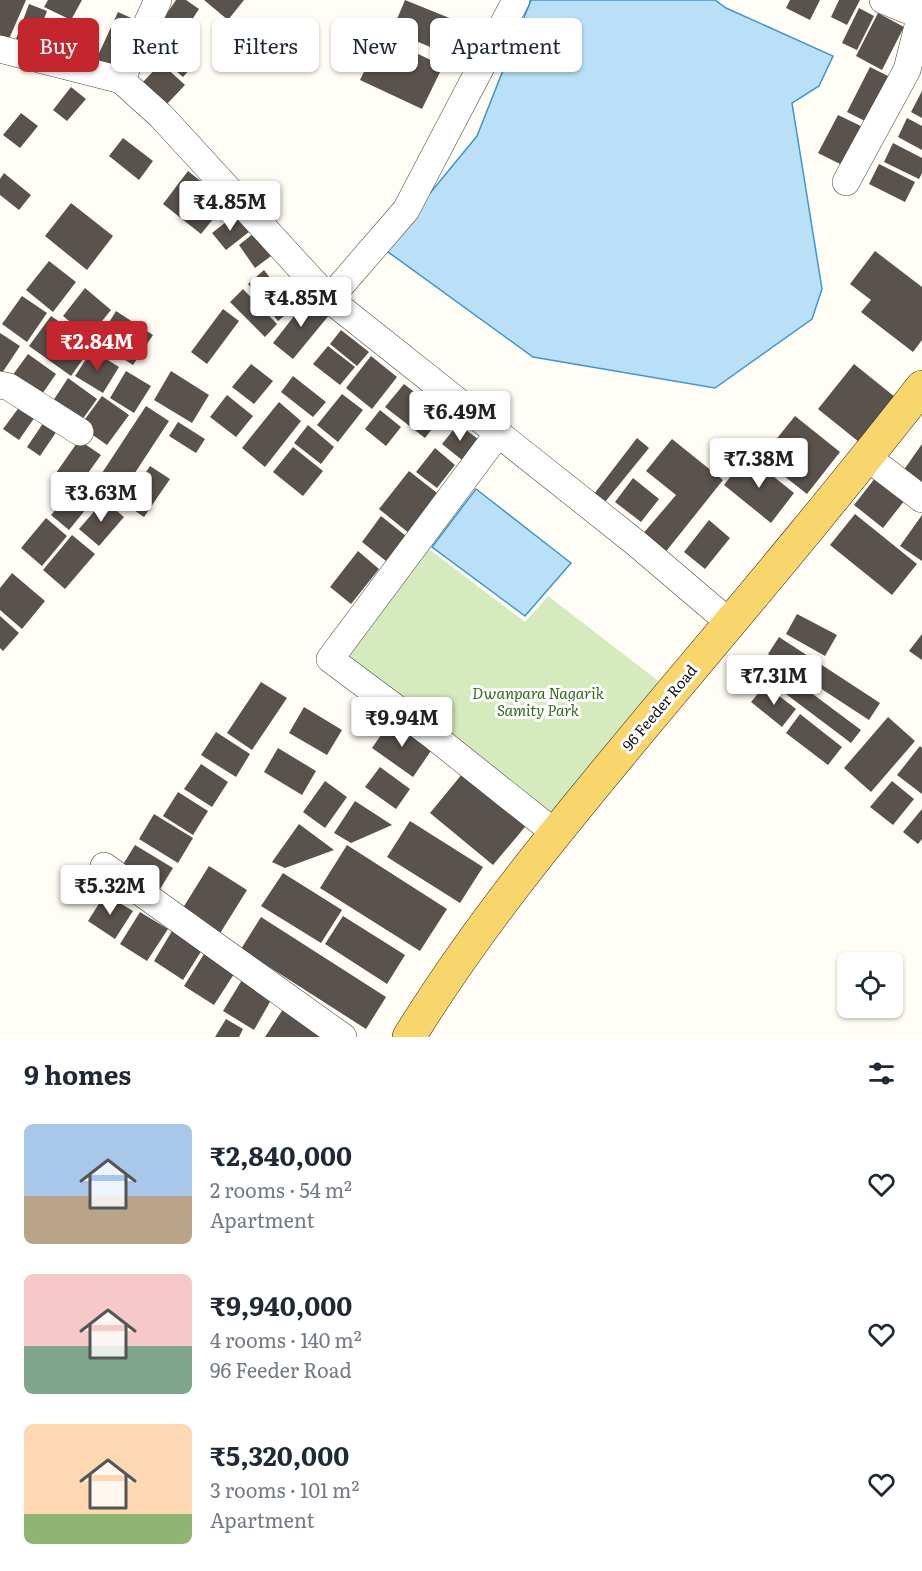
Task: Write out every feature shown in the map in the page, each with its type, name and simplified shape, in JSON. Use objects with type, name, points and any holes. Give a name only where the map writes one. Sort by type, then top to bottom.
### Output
[{"type":"main road","name":"96 Feeder Road","points":[[409,1037],[448,974],[555,833],[867,457],[922,387]]},
{"type":"street","points":[[121,80],[158,0]]},
{"type":"street","points":[[329,299],[406,210],[516,0]]},
{"type":"street","points":[[846,182],[907,70],[912,58],[921,14],[883,0]]},
{"type":"street","points":[[1,52],[121,80],[161,116],[329,299],[456,398],[497,435],[636,543],[730,623]]},
{"type":"street","points":[[0,385],[9,387],[80,432]]},
{"type":"street","points":[[497,435],[330,659],[432,735],[555,833]]},
{"type":"street","points":[[867,457],[922,499]]},
{"type":"street","points":[[104,866],[343,1037]]},
{"type":"green space","name":"Dwanpara Nagarik Samity Park","points":[[429,549],[525,622],[548,596],[661,683],[549,819],[345,655]]},
{"type":"water","points":[[531,0],[715,0],[726,8],[833,56],[819,86],[792,103],[822,289],[812,319],[715,388],[533,357],[384,249],[477,136],[502,72],[582,72],[582,18],[524,18]]},
{"type":"water","points":[[476,489],[571,563],[525,616],[432,547]]},
{"type":"building","points":[[0,0],[26,0],[9,39],[0,35]]},
{"type":"building","points":[[48,0],[82,0],[72,18],[67,18],[44,7]]},
{"type":"building","points":[[176,0],[186,0],[199,9],[193,18],[164,18]]},
{"type":"building","points":[[204,0],[244,0],[230,18],[226,18]]},
{"type":"building","points":[[405,0],[449,18],[430,18],[430,47],[418,42],[418,18],[397,18]]},
{"type":"building","points":[[790,0],[820,0],[810,20],[786,8]]},
{"type":"building","points":[[839,0],[860,0],[847,25],[831,17]]},
{"type":"building","points":[[29,4],[47,11],[44,18],[24,18]]},
{"type":"building","points":[[859,8],[874,16],[857,50],[842,43]]},
{"type":"building","points":[[118,12],[131,18],[115,18]]},
{"type":"building","points":[[878,13],[904,27],[882,70],[856,56]]},
{"type":"building","points":[[111,27],[111,69],[99,64],[99,53]]},
{"type":"building","points":[[418,54],[430,60],[430,72],[440,72],[422,109],[360,80],[364,72],[418,72]]},
{"type":"building","points":[[870,67],[894,79],[871,124],[847,112]]},
{"type":"building","points":[[152,72],[171,72],[185,85],[167,104],[143,82]]},
{"type":"building","points":[[177,72],[187,72],[183,77]]},
{"type":"building","points":[[71,87],[86,99],[67,121],[53,110]]},
{"type":"building","points":[[922,91],[922,118],[911,112]]},
{"type":"building","points":[[21,113],[38,126],[20,148],[3,135]]},
{"type":"building","points":[[838,115],[863,127],[844,166],[818,153]]},
{"type":"building","points":[[907,118],[922,126],[922,150],[898,137]]},
{"type":"building","points":[[123,138],[153,161],[139,180],[109,156]]},
{"type":"building","points":[[893,143],[922,158],[922,173],[919,179],[884,162]]},
{"type":"building","points":[[879,164],[915,182],[905,202],[869,184]]},
{"type":"building","points":[[188,171],[227,202],[201,234],[163,204]]},
{"type":"building","points":[[4,173],[31,195],[19,210],[0,195],[0,179]]},
{"type":"building","points":[[71,203],[113,236],[87,270],[45,236]]},
{"type":"building","points":[[235,215],[249,232],[226,250],[212,233]]},
{"type":"building","points":[[254,233],[271,256],[255,268],[239,245]]},
{"type":"building","points":[[875,251],[922,287],[922,340],[913,352],[861,312],[871,300],[850,284]]},
{"type":"building","points":[[49,261],[76,282],[53,312],[26,290]]},
{"type":"building","points":[[264,270],[294,308],[278,321],[248,284]]},
{"type":"building","points":[[85,288],[111,310],[89,337],[63,316]]},
{"type":"building","points":[[243,289],[277,324],[265,337],[230,302]]},
{"type":"building","points":[[22,296],[47,313],[27,342],[2,324]]},
{"type":"building","points":[[309,297],[330,314],[293,359],[273,343]]},
{"type":"building","points":[[223,309],[239,321],[207,364],[191,352]]},
{"type":"building","points":[[116,311],[153,335],[133,365],[97,342]]},
{"type":"building","points":[[51,316],[93,345],[71,376],[29,346]]},
{"type":"building","points":[[341,330],[369,352],[357,366],[330,344]]},
{"type":"building","points":[[0,333],[20,346],[0,376]]},
{"type":"building","points":[[328,346],[355,367],[340,385],[313,364]]},
{"type":"building","points":[[92,350],[119,367],[103,393],[75,376]]},
{"type":"building","points":[[28,354],[56,374],[40,397],[12,376]]},
{"type":"building","points":[[371,356],[397,377],[372,409],[346,388]]},
{"type":"building","points":[[251,364],[273,381],[254,404],[232,387]]},
{"type":"building","points":[[854,364],[895,397],[859,442],[818,409]]},
{"type":"building","points":[[126,371],[151,386],[134,413],[110,398]]},
{"type":"building","points":[[171,371],[209,395],[192,423],[154,400]]},
{"type":"building","points":[[293,376],[326,402],[313,417],[281,392]]},
{"type":"building","points":[[68,378],[97,399],[77,427],[49,407]]},
{"type":"building","points":[[404,384],[443,415],[425,438],[385,407]]},
{"type":"building","points":[[342,394],[363,410],[338,442],[317,425]]},
{"type":"building","points":[[227,395],[253,416],[236,437],[210,417]]},
{"type":"building","points":[[102,396],[129,415],[107,445],[80,426]]},
{"type":"building","points":[[279,402],[301,421],[265,467],[242,448]]},
{"type":"building","points":[[20,406],[35,417],[19,440],[3,429]]},
{"type":"building","points":[[146,406],[169,421],[125,488],[102,473]]},
{"type":"building","points":[[380,410],[401,427],[386,446],[365,429]]},
{"type":"building","points":[[48,416],[61,425],[40,456],[27,447]]},
{"type":"building","points":[[795,416],[840,452],[807,494],[761,458]]},
{"type":"building","points":[[178,422],[205,439],[196,453],[169,436]]},
{"type":"building","points":[[458,424],[478,439],[462,460],[442,444]]},
{"type":"building","points":[[308,425],[334,447],[321,464],[294,443]]},
{"type":"building","points":[[637,438],[649,448],[605,502],[594,494]]},
{"type":"building","points":[[672,439],[723,480],[664,554],[641,536],[676,495],[646,471]]},
{"type":"building","points":[[79,440],[101,455],[83,480],[75,474],[69,482],[56,473]]},
{"type":"building","points":[[922,444],[922,485],[903,471]]},
{"type":"building","points":[[293,447],[323,471],[303,496],[273,472]]},
{"type":"building","points":[[435,448],[455,465],[437,488],[416,472]]},
{"type":"building","points":[[747,455],[794,493],[771,523],[724,485]]},
{"type":"building","points":[[150,466],[170,479],[144,517],[125,504]]},
{"type":"building","points":[[409,471],[441,496],[410,534],[379,509]]},
{"type":"building","points":[[879,473],[908,496],[883,528],[854,505]]},
{"type":"building","points":[[633,478],[659,499],[641,522],[615,502]]},
{"type":"building","points":[[78,484],[95,498],[69,530],[51,515]]},
{"type":"building","points":[[104,500],[124,517],[99,546],[79,529]]},
{"type":"building","points":[[855,514],[917,564],[892,595],[830,545]]},
{"type":"building","points":[[922,515],[922,561],[900,546]]},
{"type":"building","points":[[381,516],[406,536],[386,561],[362,542]]},
{"type":"building","points":[[46,518],[67,536],[42,566],[21,548]]},
{"type":"building","points":[[709,520],[730,538],[705,569],[684,552]]},
{"type":"building","points":[[72,535],[95,554],[65,589],[43,570]]},
{"type":"building","points":[[358,551],[379,569],[351,604],[330,587]]},
{"type":"building","points":[[12,573],[45,601],[22,629],[0,610],[0,588]]},
{"type":"building","points":[[797,614],[837,635],[825,656],[786,634]]},
{"type":"building","points":[[0,616],[19,633],[3,651],[0,648]]},
{"type":"building","points":[[922,634],[922,660],[909,651]]},
{"type":"building","points":[[779,637],[880,703],[869,720],[768,654]]},
{"type":"building","points":[[763,657],[861,730],[851,743],[754,670]]},
{"type":"building","points":[[261,682],[287,698],[252,750],[227,733]]},
{"type":"building","points":[[765,685],[796,709],[782,727],[751,702]]},
{"type":"building","points":[[304,707],[342,730],[327,755],[289,733]]},
{"type":"building","points":[[800,714],[842,747],[828,765],[786,733]]},
{"type":"building","points":[[888,717],[915,741],[871,792],[844,768]]},
{"type":"building","points":[[392,719],[433,748],[413,777],[372,748]]},
{"type":"building","points":[[216,732],[250,754],[236,777],[201,755]]},
{"type":"building","points":[[920,746],[922,748],[922,794],[897,775]]},
{"type":"building","points":[[278,748],[316,771],[302,795],[264,772]]},
{"type":"building","points":[[201,764],[228,782],[212,807],[184,789]]},
{"type":"building","points":[[380,767],[410,789],[396,809],[365,787]]},
{"type":"building","points":[[467,768],[530,821],[493,865],[430,813]]},
{"type":"building","points":[[325,781],[347,797],[325,828],[303,812]]},
{"type":"building","points":[[892,781],[914,799],[893,825],[870,807]]},
{"type":"building","points":[[178,792],[208,811],[193,835],[163,816]]},
{"type":"building","points":[[355,801],[392,825],[351,843],[334,833]]},
{"type":"building","points":[[922,809],[922,839],[918,844],[903,832]]},
{"type":"building","points":[[154,814],[193,838],[178,863],[139,839]]},
{"type":"building","points":[[410,821],[483,867],[460,903],[387,857]]},
{"type":"building","points":[[299,824],[334,850],[285,868],[272,862]]},
{"type":"building","points":[[135,845],[173,868],[157,894],[119,871]]},
{"type":"building","points":[[347,845],[447,909],[420,951],[320,888]]},
{"type":"building","points":[[209,866],[247,890],[219,935],[181,911]]},
{"type":"building","points":[[283,873],[342,910],[321,943],[261,906]]},
{"type":"building","points":[[105,894],[133,911],[115,939],[88,921]]},
{"type":"building","points":[[140,912],[168,929],[147,961],[120,944]]},
{"type":"building","points":[[343,916],[405,955],[387,984],[325,944]]},
{"type":"building","points":[[261,917],[386,997],[366,1029],[241,949]]},
{"type":"building","points":[[172,931],[202,950],[183,980],[154,961]]},
{"type":"building","points":[[204,954],[234,974],[214,1005],[184,986]]},
{"type":"building","points":[[245,975],[275,993],[254,1030],[223,1011]]},
{"type":"building","points":[[285,1006],[333,1037],[265,1037]]},
{"type":"building","points":[[226,1019],[243,1029],[239,1037],[215,1037]]}]
